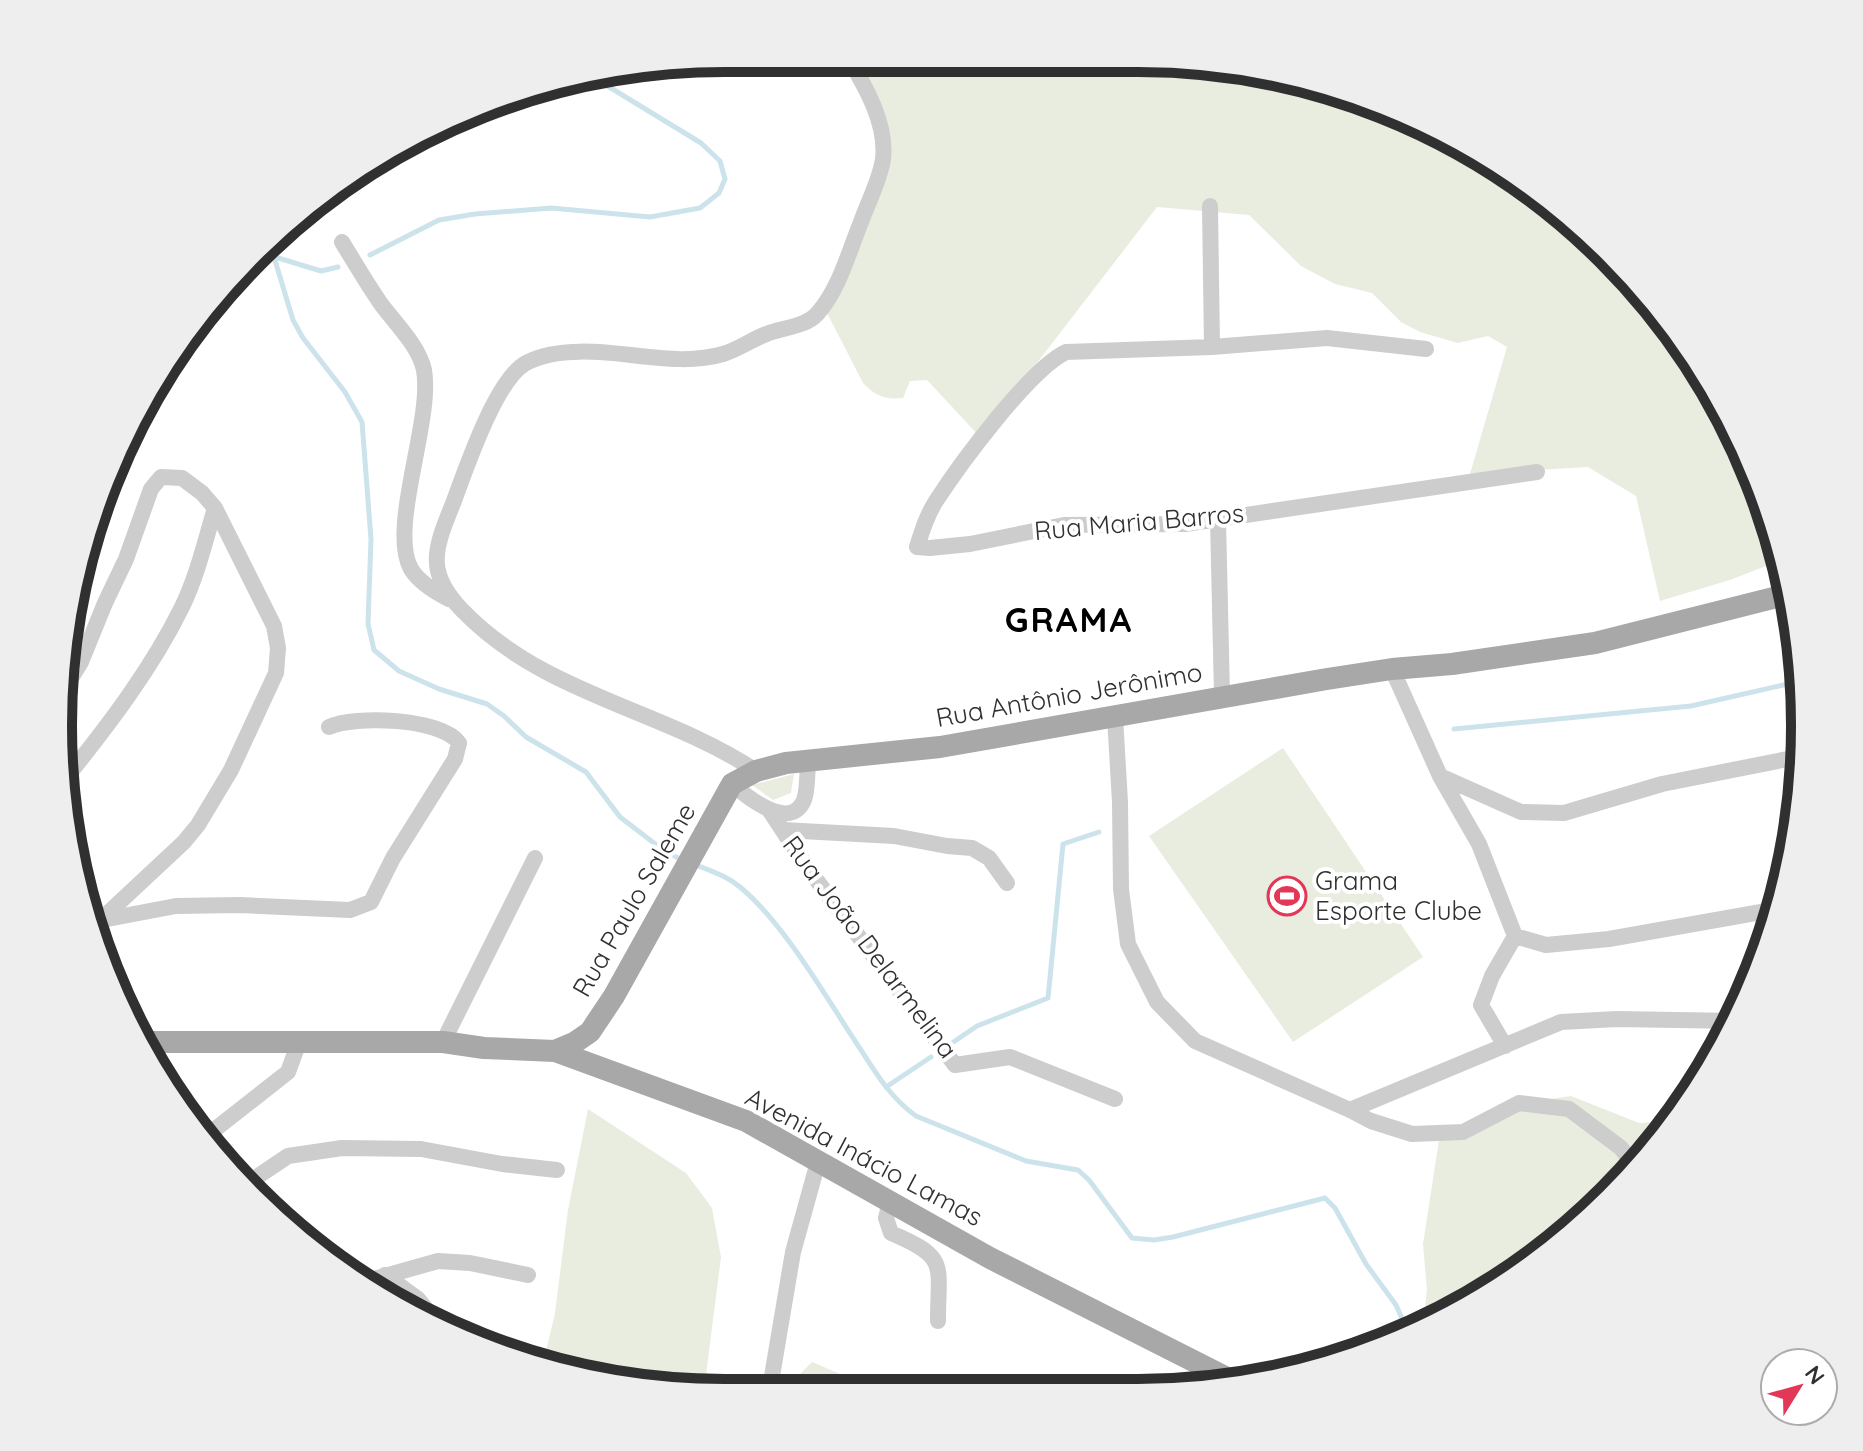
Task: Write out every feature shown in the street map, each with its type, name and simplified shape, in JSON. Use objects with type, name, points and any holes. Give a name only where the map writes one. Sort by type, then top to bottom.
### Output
[{"type":"main road","name":"Rua Antônio Jerônimo","points":[[756,771],[786,763],[940,747],[1392,669],[1452,664],[1595,643],[1778,597]]},
{"type":"main road","points":[[732,784],[756,771]]},
{"type":"main road","name":"Rua Paulo Saleme","points":[[555,1051],[590,1032],[614,996],[732,784]]},
{"type":"main road","name":"Avenida Inácio Lamas","points":[[154,1042],[443,1042],[484,1048],[555,1051],[746,1121],[990,1258],[1219,1374]]},
{"type":"street","points":[[756,771],[710,743],[557,679],[507,649],[455,602],[437,577],[435,564],[445,522],[489,415],[502,390],[519,368],[535,359],[577,353],[699,359],[725,353],[770,332],[810,319],[824,303],[845,261],[881,169],[883,151],[879,125],[867,89],[857,72]]},
{"type":"street","points":[[1210,206],[1212,347]]},
{"type":"street","points":[[342,242],[419,356],[424,371],[424,398],[410,487],[405,547],[410,568],[418,578],[455,602]]},
{"type":"street","name":"Rua Maria Barros","points":[[1426,349],[1327,338],[1212,347],[1077,350],[1056,357],[1020,392],[935,502],[917,547],[970,544],[1064,525],[1185,524],[1537,472]]},
{"type":"street","points":[[76,656],[126,559],[142,511],[157,480],[177,476],[202,493],[215,508],[274,626],[278,648],[276,673],[231,770],[205,815],[184,842],[102,919]]},
{"type":"street","points":[[73,768],[128,694],[182,608],[199,566],[215,508]]},
{"type":"street","points":[[1218,519],[1222,696]]},
{"type":"street","points":[[1392,669],[1440,776],[1479,844],[1515,936]]},
{"type":"street","points":[[1115,717],[1121,889],[1128,944],[1157,1002],[1195,1041],[1371,1121],[1412,1134],[1463,1132],[1519,1103],[1569,1109],[1621,1148],[1628,1157]]},
{"type":"street","points":[[103,922],[176,906],[270,905],[350,910],[371,902],[393,858],[455,759],[459,743],[453,736],[403,722],[355,720],[329,727]]},
{"type":"street","points":[[1440,776],[1521,812],[1564,813],[1662,784],[1790,759]]},
{"type":"street","points":[[732,784],[770,811],[783,813],[800,807],[805,793],[808,761]]},
{"type":"street","name":"Rua João Delarmelina","points":[[770,811],[806,866],[955,1065],[1010,1057],[1115,1099]]},
{"type":"street","points":[[783,830],[894,836],[972,848],[989,858],[1007,883]]},
{"type":"street","points":[[443,1042],[535,858]]},
{"type":"street","points":[[1515,936],[1546,945],[1609,939],[1764,912]]},
{"type":"street","points":[[1505,1046],[1481,1005],[1492,976],[1515,936]]},
{"type":"street","points":[[1350,1110],[1561,1022],[1617,1019],[1721,1021]]},
{"type":"street","points":[[213,1131],[288,1072],[299,1042]]},
{"type":"street","points":[[254,1179],[288,1156],[342,1148],[421,1149],[502,1164],[557,1170]]},
{"type":"street","points":[[772,1379],[793,1252],[818,1162]]},
{"type":"street","points":[[890,1202],[886,1218],[891,1233],[929,1251],[938,1266],[938,1321]]},
{"type":"street","points":[[377,1278],[438,1261],[470,1263],[528,1275]]},
{"type":"street","points":[[385,1275],[422,1304]]},
{"type":"shaded area","points":[[866,72],[1138,72],[1223,78],[1307,94],[1427,139],[1501,182],[1568,234],[1600,263],[1656,328],[1681,362],[1724,436],[1756,515],[1771,564],[1660,601],[1636,496],[1588,467],[1470,474],[1507,347],[1488,336],[1458,343],[1420,332],[1401,322],[1372,293],[1335,284],[1301,266],[1249,215],[1157,207],[980,437],[927,380],[910,381],[903,398],[886,398],[876,394],[863,383],[825,309],[888,129]]},
{"type":"shaded area","name":"Grama Esporte Clube","points":[[1283,748],[1423,957],[1293,1042],[1149,836]]},
{"type":"shaded area","points":[[794,774],[791,793],[773,800],[752,785]]},
{"type":"shaded area","points":[[1571,1096],[1639,1123],[1653,1122],[1654,1126],[1600,1188],[1535,1244],[1501,1269],[1424,1313],[1427,1290],[1423,1244],[1439,1140],[1520,1108]]},
{"type":"shaded area","points":[[588,1109],[686,1173],[712,1208],[721,1257],[706,1379],[640,1373],[545,1354],[555,1313],[568,1210]]},
{"type":"shaded area","points":[[812,1362],[852,1379],[795,1379]]},
{"type":"waterway","points":[[370,255],[439,220],[551,208],[650,217],[700,208],[719,193],[725,179],[720,161],[701,143],[604,84]]},
{"type":"waterway","points":[[272,254],[293,320],[303,338],[345,392],[362,422],[371,539],[368,624],[374,650],[399,671],[439,689],[487,704],[526,737],[586,772],[620,817],[667,853],[683,860]]},
{"type":"waterway","points":[[275,257],[321,271],[338,267]]},
{"type":"waterway","points":[[1454,729],[1691,706],[1790,683]]},
{"type":"waterway","points":[[949,1045],[977,1026],[1048,998],[1063,844],[1099,832]]},
{"type":"waterway","points":[[696,865],[735,883],[773,921],[879,1077],[899,1102],[916,1116],[1026,1161],[1078,1170],[1132,1238],[1154,1240],[1173,1237],[1325,1198],[1335,1208],[1404,1322]]},
{"type":"waterway","points":[[886,1087],[931,1057]]},
{"type":"place","name":"Grama Esporte Clube","points":[[1287,896]]},
{"type":"district","name":"GRAMA","points":[[1069,620]]}]
